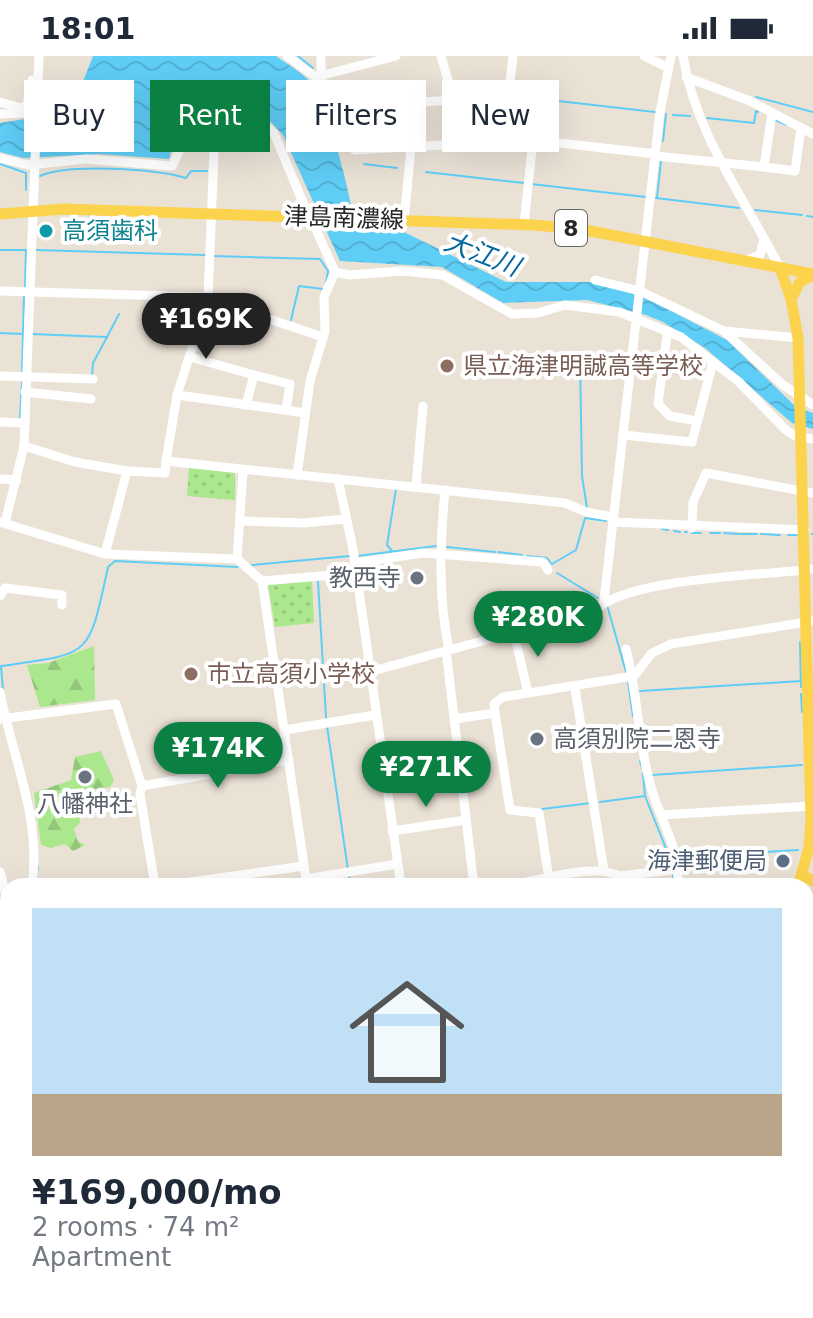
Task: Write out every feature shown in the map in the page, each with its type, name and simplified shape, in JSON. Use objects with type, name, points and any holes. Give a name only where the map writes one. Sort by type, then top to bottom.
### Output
[{"type":"main road","name":"津島南濃線","points":[[0,214],[33,210],[524,224],[580,229],[813,275]]},
{"type":"main road","points":[[780,268],[791,299],[805,401],[811,806],[805,878]]},
{"type":"main road","points":[[791,299],[796,286],[813,275]]},
{"type":"street","points":[[33,80],[39,56]]},
{"type":"street","points":[[287,56],[314,76],[389,57]]},
{"type":"street","points":[[321,56],[321,80]]},
{"type":"street","points":[[441,56],[448,80]]},
{"type":"street","points":[[510,80],[513,56]]},
{"type":"street","points":[[644,56],[667,67]]},
{"type":"street","points":[[604,600],[656,155],[671,56]]},
{"type":"street","points":[[683,56],[697,115],[780,268]]},
{"type":"street","points":[[36,69],[24,446],[17,480],[2,523],[105,554],[237,559],[262,581],[306,878]]},
{"type":"street","points":[[686,77],[813,134]]},
{"type":"street","points":[[0,102],[17,108],[24,105]]},
{"type":"street","points":[[0,114],[24,113]]},
{"type":"street","points":[[764,167],[772,113]]},
{"type":"street","points":[[559,143],[795,171],[801,128]]},
{"type":"street","points":[[270,129],[335,272],[324,297],[323,337],[305,413],[297,475]]},
{"type":"street","points":[[0,158],[33,163],[86,159],[172,166],[180,152]]},
{"type":"street","points":[[24,446],[75,462],[127,471],[165,473],[177,395],[208,298],[214,152]]},
{"type":"street","points":[[404,220],[411,152]]},
{"type":"street","points":[[524,224],[532,152]]},
{"type":"street","points":[[745,261],[760,255],[764,238]]},
{"type":"street","points":[[335,272],[349,275],[402,271],[443,275],[512,314],[538,313],[565,305],[606,309],[637,317],[670,332],[713,362],[738,381],[786,430],[806,437]]},
{"type":"street","points":[[595,280],[640,292],[724,331],[805,401]]},
{"type":"street","points":[[0,291],[208,298],[323,337]]},
{"type":"street","points":[[724,331],[798,338]]},
{"type":"street","points":[[670,332],[667,335],[658,404],[670,416],[697,421]]},
{"type":"street","points":[[190,357],[290,384],[286,410]]},
{"type":"street","points":[[623,435],[692,442],[713,362]]},
{"type":"street","points":[[246,405],[254,375]]},
{"type":"street","points":[[0,376],[93,379]]},
{"type":"street","points":[[25,392],[91,399]]},
{"type":"street","points":[[177,395],[305,413]]},
{"type":"street","points":[[416,487],[423,406]]},
{"type":"street","points":[[0,422],[25,423]]},
{"type":"street","points":[[166,461],[563,503],[614,520],[692,528],[805,530]]},
{"type":"street","points":[[105,554],[127,471]]},
{"type":"street","points":[[237,559],[243,471]]},
{"type":"street","points":[[692,528],[693,502],[706,473],[808,493]]},
{"type":"street","points":[[0,479],[17,480]]},
{"type":"street","points":[[338,479],[355,568],[400,878]]},
{"type":"street","points":[[445,490],[439,553],[443,623],[473,878]]},
{"type":"street","points":[[240,521],[304,523],[346,519]]},
{"type":"street","points":[[262,581],[439,553],[543,562],[548,570]]},
{"type":"street","points":[[369,672],[595,610],[604,600],[647,587],[809,569]]},
{"type":"street","points":[[0,596],[5,588],[62,595],[62,605]]},
{"type":"street","points":[[549,878],[539,813],[510,810],[495,713],[497,699],[630,677],[660,647],[810,621]]},
{"type":"street","points":[[514,633],[528,693]]},
{"type":"street","points":[[626,649],[651,793],[679,869],[678,878]]},
{"type":"street","points":[[575,688],[604,871]]},
{"type":"street","points":[[0,692],[3,719],[29,804],[34,838],[32,878]]},
{"type":"street","points":[[3,719],[116,704],[142,786],[140,794],[154,878]]},
{"type":"street","points":[[455,719],[495,713]]},
{"type":"street","points":[[285,730],[375,715]]},
{"type":"street","points":[[142,786],[289,760]]},
{"type":"street","points":[[661,815],[811,806]]},
{"type":"street","points":[[392,831],[466,820]]},
{"type":"street","points":[[327,878],[397,864]]},
{"type":"street","points":[[226,878],[304,866]]},
{"type":"street","points":[[635,878],[679,869]]},
{"type":"street","points":[[570,878],[604,871],[615,878]]},
{"type":"green space","points":[[189,468],[235,473],[235,500],[187,496]]},
{"type":"green space","points":[[312,581],[314,623],[275,627],[268,585]]},
{"type":"green space","points":[[94,646],[95,700],[40,707],[27,665],[48,663]]},
{"type":"green space","points":[[101,751],[114,780],[110,787],[78,792],[80,823],[74,829],[78,841],[85,845],[73,851],[65,844],[51,848],[41,845],[34,793],[71,780],[75,757]]},
{"type":"water","points":[[93,56],[276,56],[308,80],[286,80],[286,142],[270,121],[270,80],[150,80],[150,152],[171,152],[169,159],[99,154],[23,158],[0,152],[0,123],[24,119],[24,152],[134,152],[134,80],[84,80]]},
{"type":"water","points":[[291,152],[338,152],[357,229],[404,232],[506,282],[592,282],[644,297],[727,340],[796,407],[813,413],[813,429],[792,423],[705,348],[646,315],[587,300],[503,303],[442,267],[340,261]]},
{"type":"waterway","points":[[298,56],[313,68]]},
{"type":"waterway","points":[[756,97],[813,112]]},
{"type":"waterway","points":[[559,101],[655,112]]},
{"type":"waterway","points":[[707,118],[754,123],[758,112]]},
{"type":"waterway","points":[[663,141],[666,114]]},
{"type":"waterway","points":[[673,115],[690,116]]},
{"type":"waterway","points":[[775,120],[787,125]]},
{"type":"waterway","points":[[657,198],[661,161]]},
{"type":"waterway","points":[[0,164],[26,173],[26,190]]},
{"type":"waterway","points":[[364,164],[397,168]]},
{"type":"waterway","points":[[40,176],[70,170],[112,169],[186,178],[191,171],[207,171]]},
{"type":"waterway","points":[[426,172],[524,183]]},
{"type":"waterway","points":[[531,184],[646,197]]},
{"type":"waterway","points":[[656,198],[739,208]]},
{"type":"waterway","points":[[755,210],[802,215]]},
{"type":"waterway","points":[[807,216],[813,217]]},
{"type":"waterway","points":[[0,250],[26,250],[25,287]]},
{"type":"waterway","points":[[36,250],[205,255]]},
{"type":"waterway","points":[[213,256],[320,259],[328,271],[326,283]]},
{"type":"waterway","points":[[291,320],[299,286],[323,289]]},
{"type":"waterway","points":[[22,372],[24,296]]},
{"type":"waterway","points":[[31,334],[107,337],[119,314]]},
{"type":"waterway","points":[[0,333],[23,334]]},
{"type":"waterway","points":[[92,375],[93,363],[107,337]]},
{"type":"waterway","points":[[580,358],[582,476],[587,508]]},
{"type":"waterway","points":[[20,419],[22,382]]},
{"type":"waterway","points":[[392,551],[387,545],[396,489]]},
{"type":"waterway","points":[[552,564],[576,550],[585,518],[606,521]]},
{"type":"waterway","points":[[662,529],[668,530]]},
{"type":"waterway","points":[[674,531],[680,532]]},
{"type":"waterway","points":[[692,533],[701,533]]},
{"type":"waterway","points":[[710,533],[720,533]]},
{"type":"waterway","points":[[724,533],[739,534]]},
{"type":"waterway","points":[[741,534],[757,534]]},
{"type":"waterway","points":[[761,534],[780,535]]},
{"type":"waterway","points":[[788,535],[797,535]]},
{"type":"waterway","points":[[357,556],[436,546]]},
{"type":"waterway","points":[[447,547],[495,552]]},
{"type":"waterway","points":[[498,552],[522,555]]},
{"type":"waterway","points":[[252,565],[350,556]]},
{"type":"waterway","points":[[527,556],[547,558],[551,563]]},
{"type":"waterway","points":[[3,690],[1,666],[53,658],[81,646],[96,619],[108,567],[115,561],[238,567]]},
{"type":"waterway","points":[[557,573],[598,598]]},
{"type":"waterway","points":[[318,581],[326,718]]},
{"type":"waterway","points":[[607,605],[626,672]]},
{"type":"waterway","points":[[800,642],[801,687]]},
{"type":"waterway","points":[[640,691],[801,681]]},
{"type":"waterway","points":[[628,682],[633,716]]},
{"type":"waterway","points":[[801,694],[802,712]]},
{"type":"waterway","points":[[327,726],[348,870]]},
{"type":"waterway","points":[[640,761],[642,768]]},
{"type":"waterway","points":[[652,775],[802,765]]},
{"type":"waterway","points":[[643,773],[645,796],[673,866]]},
{"type":"waterway","points":[[600,802],[645,796]]},
{"type":"waterway","points":[[542,809],[591,803]]},
{"type":"waterway","points":[[680,857],[798,850]]},
{"type":"waterway","points":[[37,878],[38,867]]},
{"type":"place","name":"高須歯科","points":[[46,231]]},
{"type":"place","name":"県立海津明誠高等学校","points":[[447,366]]},
{"type":"place","name":"教西寺","points":[[417,578]]},
{"type":"place","name":"市立高須小学校","points":[[191,674]]},
{"type":"place","name":"高須別院二恩寺","points":[[537,739]]},
{"type":"place","name":"八幡神社","points":[[85,777]]},
{"type":"place","name":"海津郵便局","points":[[783,861]]},
{"type":"water label","name":"大江川","points":[[482,254]]}]
